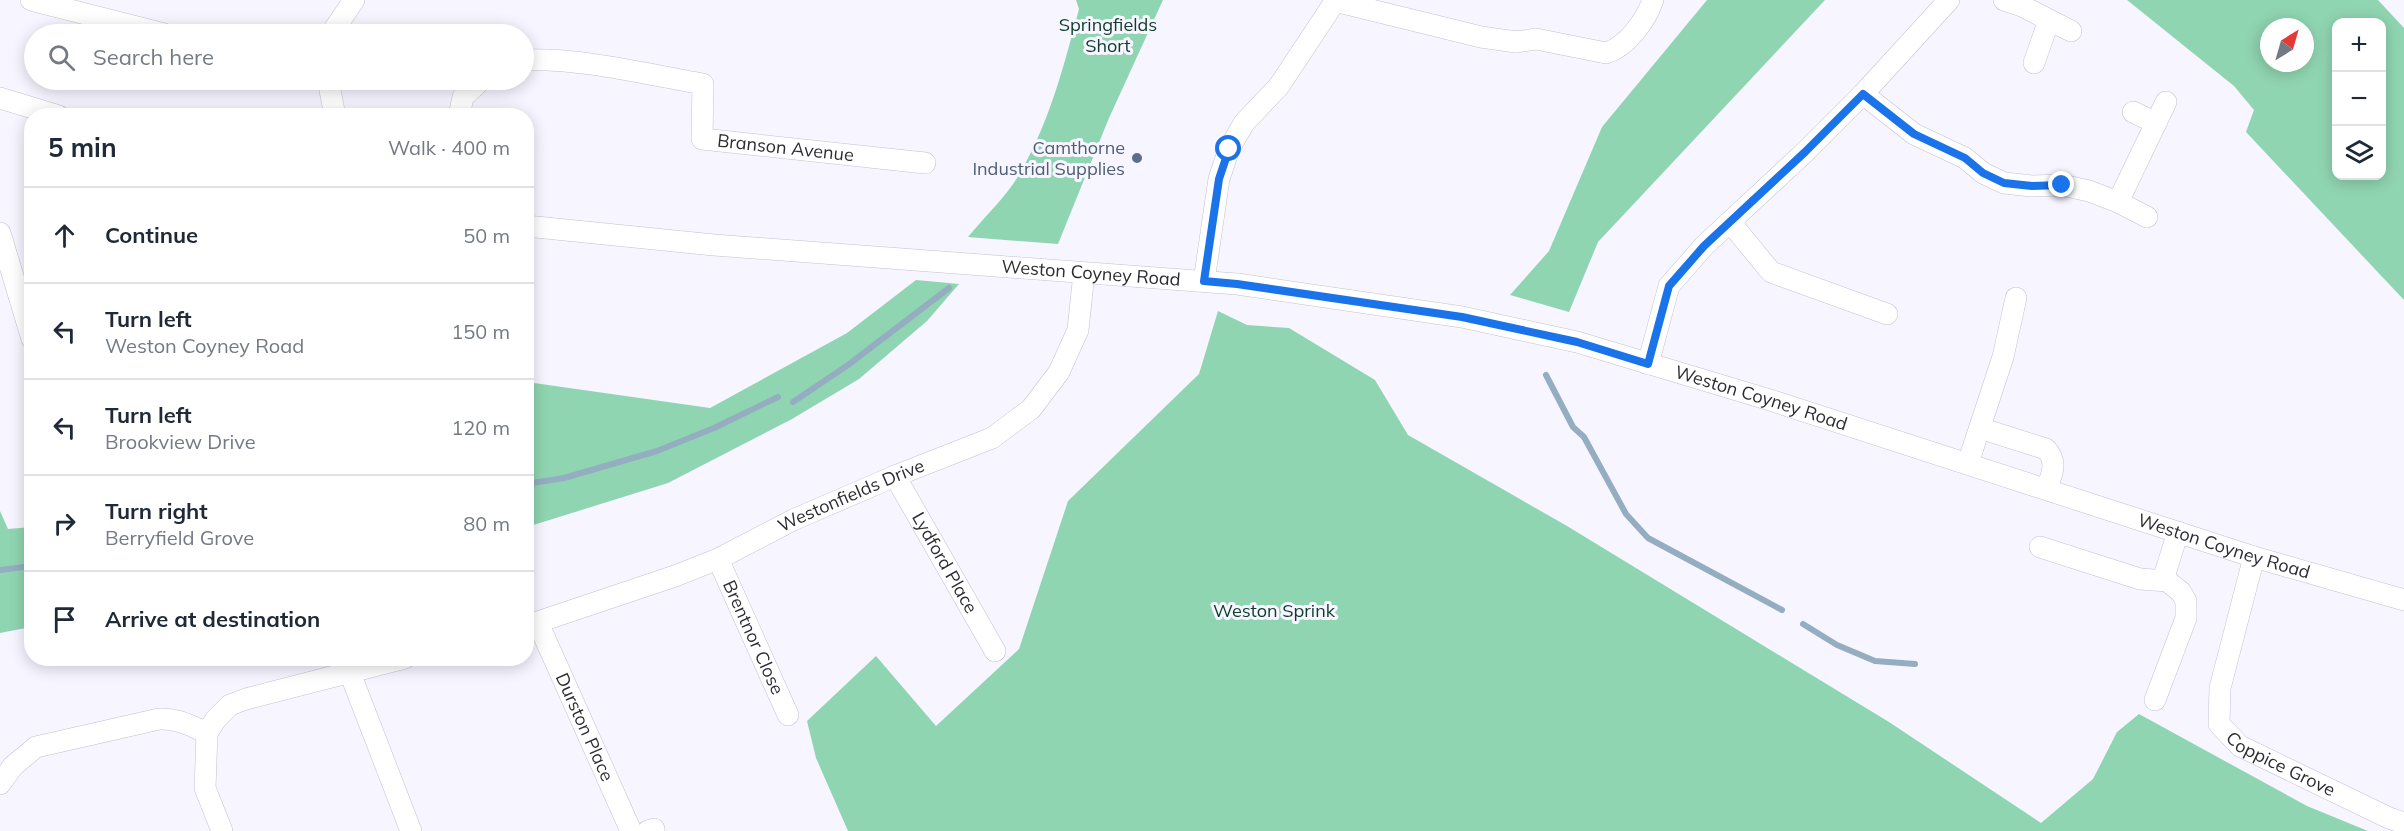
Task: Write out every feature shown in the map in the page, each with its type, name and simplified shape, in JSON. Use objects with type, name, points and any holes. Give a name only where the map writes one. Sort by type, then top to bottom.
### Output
[{"type":"street","points":[[31,0],[125,24]]},
{"type":"street","points":[[339,24],[354,0]]},
{"type":"street","points":[[1204,281],[1219,179],[1229,149],[1244,123],[1279,86],[1336,0],[1481,37],[1516,42],[1536,39],[1606,53],[1615,50],[1635,30],[1648,14],[1653,0]]},
{"type":"street","points":[[1648,364],[1669,286],[1704,246],[1863,94],[1949,0]]},
{"type":"street","points":[[2004,0],[2022,6],[2071,30]]},
{"type":"street","points":[[2034,63],[2049,20]]},
{"type":"street","name":"Branson Avenue","points":[[534,59],[618,69],[703,84],[702,139],[925,163]]},
{"type":"street","points":[[330,90],[333,108]]},
{"type":"street","points":[[461,108],[463,97],[470,90]]},
{"type":"street","points":[[1863,94],[1914,134],[1965,158],[1983,173],[2004,183],[2032,186],[2062,185],[2089,191],[2118,202],[2147,217]]},
{"type":"street","points":[[0,98],[33,108]]},
{"type":"street","points":[[2118,202],[2166,102]]},
{"type":"street","points":[[2133,112],[2156,123]]},
{"type":"street","points":[[1730,222],[1771,272],[1887,314]]},
{"type":"street","name":"Weston Coyney Road","points":[[534,227],[714,245],[1237,284],[1462,317],[1577,342],[1770,400],[2254,557],[2404,600]]},
{"type":"street","points":[[0,233],[24,312]]},
{"type":"street","name":"Westonfields Drive","points":[[534,624],[718,559],[793,520],[895,476],[992,438],[1031,410],[1059,372],[1078,330],[1084,273]]},
{"type":"street","points":[[1968,464],[2003,357],[2016,298]]},
{"type":"street","points":[[1980,428],[2046,449],[2053,458],[2054,466],[2047,489]]},
{"type":"street","name":"Lydford Place","points":[[895,476],[995,651]]},
{"type":"street","points":[[2163,580],[2178,532]]},
{"type":"street","points":[[2040,547],[2140,579],[2163,580],[2181,592],[2188,610],[2155,700]]},
{"type":"street","name":"Coppice Grove","points":[[2254,557],[2220,688],[2219,724],[2240,746],[2389,818],[2404,823]]},
{"type":"street","name":"Brentnor Close","points":[[718,559],[788,715]]},
{"type":"street","name":"Durston Place","points":[[534,629],[631,831]]},
{"type":"street","points":[[222,831],[205,788],[207,733],[216,719],[230,705],[246,699],[376,666]]},
{"type":"street","points":[[350,673],[411,831]]},
{"type":"street","points":[[0,783],[13,766],[36,747],[57,741],[170,718],[207,733]]},
{"type":"green space","name":"Springfields Short","points":[[1076,0],[1163,0],[1109,118],[1058,244],[968,237],[1015,181],[1031,153],[1062,72],[1079,9]]},
{"type":"green space","points":[[1707,0],[1825,0],[1598,242],[1569,312],[1510,295],[1549,251],[1602,127]]},
{"type":"green space","points":[[2127,0],[2378,0],[2404,28],[2404,300],[2246,132],[2254,110],[2234,86]]},
{"type":"green space","points":[[916,280],[959,284],[927,321],[859,379],[792,419],[668,483],[534,525],[534,383],[710,408],[847,333]]},
{"type":"green space","name":"Weston Sprink","points":[[1218,311],[1247,325],[1289,328],[1375,380],[1408,435],[1567,526],[1889,722],[2041,823],[2093,779],[2117,732],[2139,714],[2307,806],[2368,831],[848,831],[816,758],[807,721],[876,656],[936,726],[1019,649],[1068,501],[1199,374]]},
{"type":"green space","points":[[0,511],[8,529],[24,528],[24,628],[0,633]]},
{"type":"waterway","points":[[793,402],[848,365],[949,288]]},
{"type":"waterway","points":[[1546,375],[1573,427],[1584,437],[1626,514],[1648,538],[1782,610]]},
{"type":"waterway","points":[[534,483],[564,478],[657,451],[714,428],[778,397]]},
{"type":"waterway","points":[[0,570],[24,567]]},
{"type":"waterway","points":[[1803,624],[1837,645],[1875,661],[1915,664]]},
{"type":"place","name":"Camthorne Industrial Supplies","points":[[1137,158]]},
{"type":"route","points":[[1229,149],[1219,179],[1204,281],[1462,317],[1577,342],[1648,364],[1669,286],[1704,246],[1805,152],[1863,94],[1914,134],[1965,158],[1983,173],[2004,183],[2032,186],[2062,185]]}]
